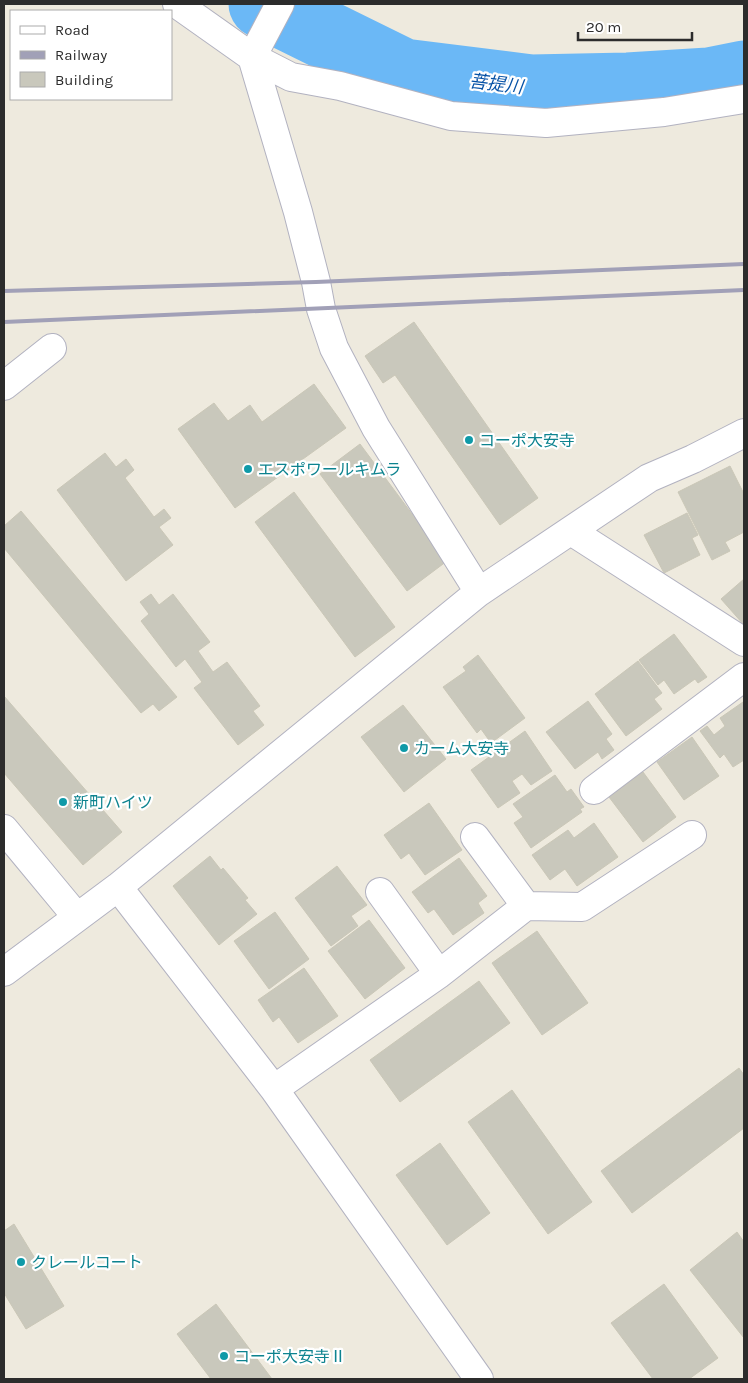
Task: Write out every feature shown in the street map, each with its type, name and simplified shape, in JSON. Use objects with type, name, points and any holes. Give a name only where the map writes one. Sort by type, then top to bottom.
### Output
[{"type":"street","points":[[177,4],[291,77],[340,86],[451,116],[546,123],[664,112],[744,99]]},
{"type":"street","points":[[280,4],[254,53],[298,212],[321,309],[334,348],[376,428],[479,592]]},
{"type":"street","points":[[4,386],[52,348]]},
{"type":"street","points":[[4,972],[118,887],[479,592],[649,478],[693,459],[744,433]]},
{"type":"street","points":[[571,531],[744,642]]},
{"type":"street","points":[[594,790],[744,677]]},
{"type":"street","points":[[4,829],[76,917]]},
{"type":"street","points":[[274,1089],[439,974],[526,906],[582,907],[692,835]]},
{"type":"street","points":[[475,837],[526,906]]},
{"type":"street","points":[[118,887],[274,1089],[479,1379]]},
{"type":"street","points":[[380,892],[439,974]]},
{"type":"building","name":"コーポ大安寺","points":[[414,322],[538,498],[500,525],[395,375],[383,383],[365,356]]},
{"type":"building","name":"エスポワールキムラ","points":[[314,384],[346,428],[235,508],[178,429],[214,403],[228,421],[250,405],[262,422]]},
{"type":"building","points":[[360,444],[447,561],[407,591],[320,474]]},
{"type":"building","points":[[105,453],[116,467],[126,459],[134,470],[125,478],[154,517],[164,509],[171,518],[159,527],[173,545],[126,581],[57,490]]},
{"type":"building","points":[[730,466],[744,494],[744,532],[725,542],[730,551],[712,560],[678,492]]},
{"type":"building","points":[[294,492],[395,627],[355,657],[255,522]]},
{"type":"building","points":[[21,511],[177,697],[159,711],[153,704],[141,713],[4,548],[4,526]]},
{"type":"building","points":[[687,513],[698,535],[692,538],[700,555],[664,573],[644,535]]},
{"type":"building","points":[[744,579],[744,625],[721,599]]},
{"type":"building","points":[[151,594],[159,605],[173,594],[210,642],[198,651],[213,672],[227,662],[260,706],[253,711],[264,725],[238,745],[194,688],[202,682],[185,659],[176,667],[141,621],[149,614],[140,602]]},
{"type":"building","points":[[674,634],[707,677],[698,683],[695,679],[674,694],[664,680],[658,685],[639,660]]},
{"type":"building","points":[[478,655],[525,718],[491,743],[481,729],[477,733],[443,687],[466,671],[463,667]]},
{"type":"building","points":[[638,661],[662,693],[654,699],[662,709],[626,736],[595,694]]},
{"type":"building","name":"新町ハイツ","points":[[4,696],[122,832],[83,865],[4,773]]},
{"type":"building","points":[[588,701],[612,734],[606,739],[614,750],[602,759],[598,752],[575,769],[546,732]]},
{"type":"building","points":[[743,702],[744,760],[733,767],[724,754],[720,758],[700,731],[707,726],[714,735],[725,726],[720,718]]},
{"type":"building","name":"カーム大安寺","points":[[403,705],[446,759],[404,792],[361,737]]},
{"type":"building","points":[[525,731],[552,771],[531,785],[522,774],[512,781],[520,793],[498,808],[471,770]]},
{"type":"building","points":[[692,737],[719,776],[684,800],[657,762]]},
{"type":"building","points":[[643,772],[676,817],[643,842],[609,797]]},
{"type":"building","points":[[555,775],[567,792],[571,789],[584,807],[580,809],[582,812],[531,848],[514,823],[523,817],[513,804]]},
{"type":"building","points":[[429,803],[462,850],[425,875],[409,853],[401,859],[384,835]]},
{"type":"building","points":[[594,823],[618,857],[577,886],[565,869],[550,880],[532,855],[568,830],[574,838]]},
{"type":"building","points":[[210,856],[221,870],[223,868],[248,898],[245,900],[257,914],[219,945],[173,886]]},
{"type":"building","points":[[459,858],[487,896],[478,903],[484,913],[453,935],[434,909],[428,913],[412,892]]},
{"type":"building","points":[[337,866],[367,905],[351,916],[358,926],[331,946],[295,898]]},
{"type":"building","points":[[275,912],[309,959],[269,989],[234,941]]},
{"type":"building","points":[[369,920],[405,968],[365,999],[328,951]]},
{"type":"building","points":[[537,931],[588,1003],[542,1035],[492,963]]},
{"type":"building","points":[[304,968],[338,1016],[298,1043],[279,1017],[273,1022],[258,1000]]},
{"type":"building","points":[[479,981],[510,1023],[400,1102],[370,1060]]},
{"type":"building","points":[[739,1068],[744,1075],[744,1128],[632,1213],[601,1171]]},
{"type":"building","points":[[512,1090],[592,1202],[548,1234],[468,1122]]},
{"type":"building","points":[[440,1143],[490,1213],[447,1245],[396,1175]]},
{"type":"building","name":"クレールコート","points":[[14,1224],[64,1306],[26,1329],[4,1293],[4,1231]]},
{"type":"building","points":[[737,1232],[744,1242],[744,1338],[690,1270]]},
{"type":"building","points":[[664,1284],[718,1358],[689,1379],[653,1379],[611,1323]]},
{"type":"building","name":"コーポ大安寺Ⅱ","points":[[216,1304],[272,1379],[211,1379],[177,1334]]},
{"type":"waterway","name":"菩提川","points":[[263,4],[403,73],[531,89],[628,87],[709,82],[744,75]]},
{"type":"railway","points":[[4,291],[316,282],[744,264]]},
{"type":"railway","points":[[4,322],[744,290]]},
{"type":"place","name":"コーポ大安寺","points":[[469,440]]},
{"type":"place","name":"エスポワールキムラ","points":[[248,469]]},
{"type":"place","name":"カーム大安寺","points":[[404,748]]},
{"type":"place","name":"新町ハイツ","points":[[63,802]]},
{"type":"place","name":"クレールコート","points":[[21,1262]]},
{"type":"place","name":"コーポ大安寺Ⅱ","points":[[224,1356]]}]
